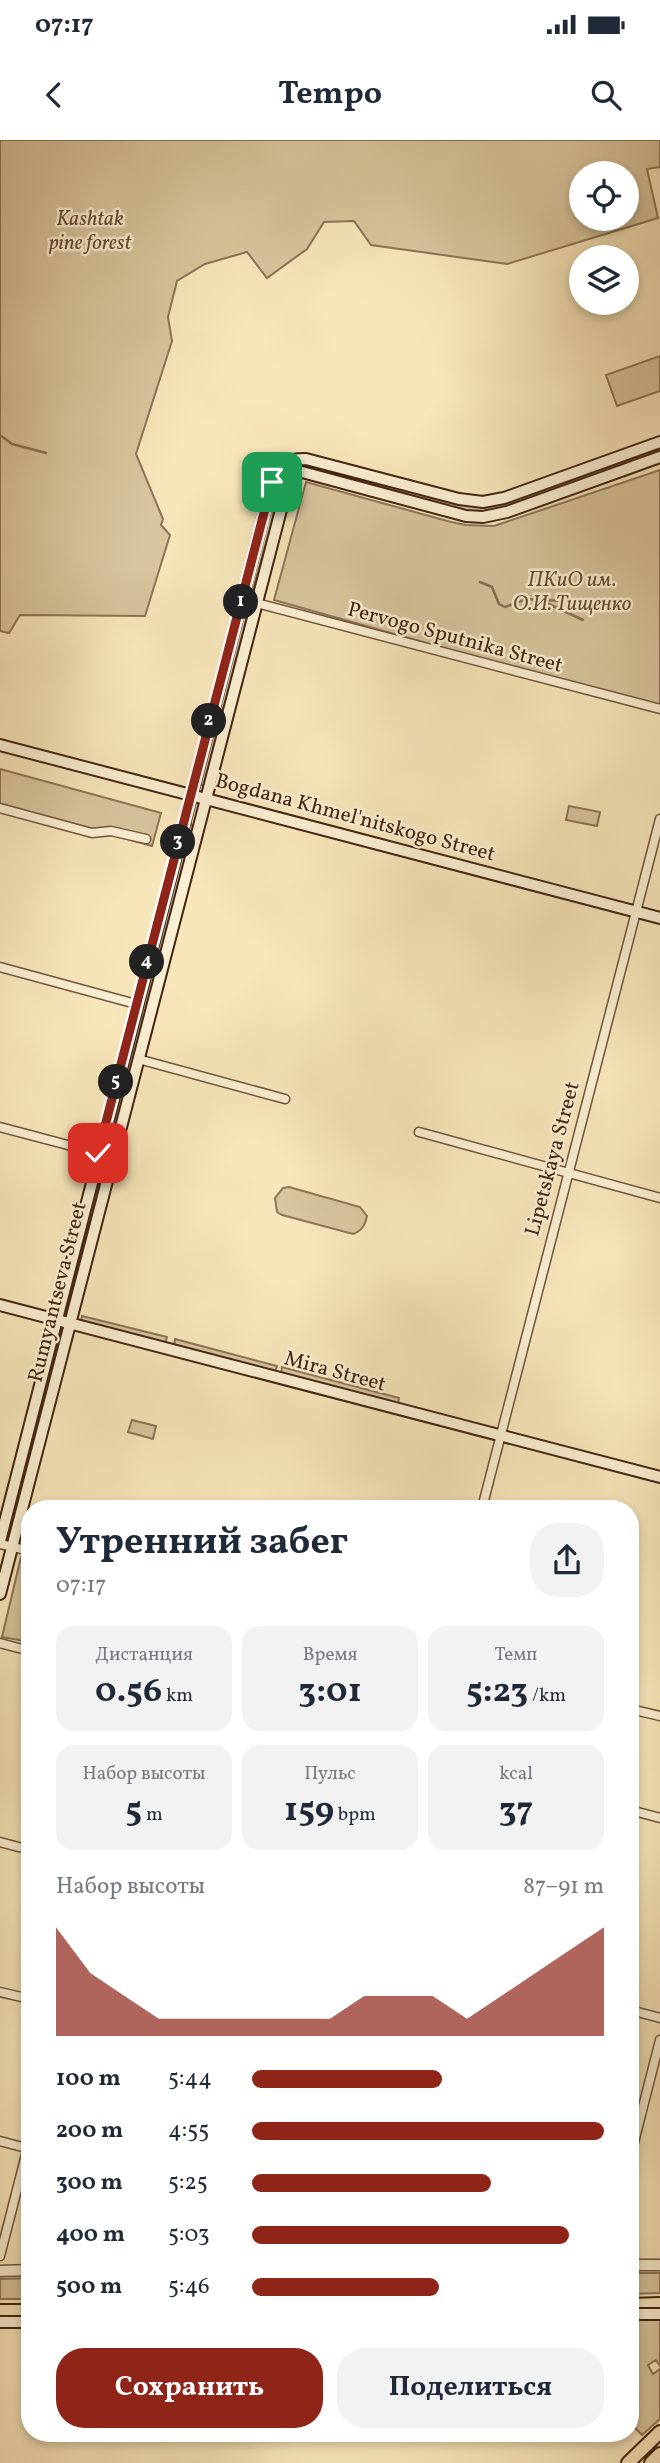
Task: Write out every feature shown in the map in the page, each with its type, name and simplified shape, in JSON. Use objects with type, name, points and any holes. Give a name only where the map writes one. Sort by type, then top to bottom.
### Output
[{"type":"main road","points":[[293,459],[306,459],[459,499],[483,502],[504,498],[660,442]]},
{"type":"main road","points":[[292,476],[302,472],[453,513],[483,517],[496,515],[660,457]]},
{"type":"main road","name":"Rumyantseva Street","points":[[0,1543],[136,1004],[272,482],[281,463],[293,459],[292,476],[256,603],[24,1500]]},
{"type":"main road","name":"Bogdana Khmel'nitskogo Street","points":[[0,744],[660,918]]},
{"type":"main road","name":"Mira Street","points":[[0,1305],[660,1477]]},
{"type":"main road","name":"Rumyantseva Street","points":[[0,1594],[21,1513]]},
{"type":"main road","points":[[639,2314],[660,2314]]},
{"type":"main road","points":[[0,2322],[21,2322]]},
{"type":"main road","points":[[628,2463],[660,2432]]},
{"type":"main road","points":[[651,2463],[660,2454]]},
{"type":"street","name":"Pervogo Sputnika Street","points":[[241,599],[660,709]]},
{"type":"street","points":[[0,808],[92,833],[111,831],[146,839]]},
{"type":"street","name":"Lipetskaya Street","points":[[484,1500],[660,819]]},
{"type":"street","points":[[0,967],[136,1004]]},
{"type":"street","points":[[138,1059],[285,1098]]},
{"type":"street","points":[[0,1127],[98,1153]]},
{"type":"street","points":[[419,1132],[660,1198]]},
{"type":"street","points":[[0,1543],[21,1549]]},
{"type":"street","points":[[0,1643],[21,1649]]},
{"type":"street","points":[[639,1711],[660,1716]]},
{"type":"street","points":[[639,1812],[660,1818]]},
{"type":"street","points":[[0,1842],[21,1848]]},
{"type":"street","points":[[0,1992],[21,1997]]},
{"type":"street","points":[[639,2012],[660,2018]]},
{"type":"street","points":[[639,2123],[660,2040]]},
{"type":"street","points":[[0,2141],[21,2144]]},
{"type":"street","points":[[0,2256],[21,2176]]},
{"type":"street","points":[[639,2265],[660,2266]]},
{"type":"street","points":[[0,2271],[21,2270]]},
{"type":"green space","name":"Kashtak pine forest","points":[[0,140],[660,140],[660,167],[647,169],[658,218],[639,224],[639,161],[569,161],[569,231],[615,231],[507,264],[371,245],[354,221],[324,222],[307,249],[267,278],[247,252],[205,264],[177,281],[168,317],[172,341],[136,454],[163,519],[161,525],[170,535],[145,616],[20,615],[9,633],[0,631]]},
{"type":"green space","points":[[660,356],[660,391],[617,406],[606,375]]},
{"type":"green space","points":[[660,446],[660,452],[505,507],[483,512],[467,511],[328,474],[327,471],[329,469],[456,503],[483,506]]},
{"type":"green space","name":"ПКиО им. О.И. Тищенко","points":[[660,470],[660,705],[432,647],[426,643],[274,600],[306,482],[451,522],[494,526]]},
{"type":"green space","points":[[278,482],[282,485],[251,597],[248,596]]},
{"type":"green space","points":[[244,611],[248,613],[204,785],[199,785]]},
{"type":"green space","points":[[0,769],[161,813],[152,846],[0,804]]},
{"type":"green space","points":[[569,806],[600,812],[597,826],[566,820]]},
{"type":"green space","points":[[189,825],[194,828],[70,1305],[66,1304]]},
{"type":"green space","points":[[289,1187],[360,1207],[367,1216],[364,1225],[353,1234],[282,1215],[277,1212],[275,1198],[283,1188]]},
{"type":"green space","points":[[82,1316],[167,1337],[165,1344],[81,1323]]},
{"type":"green space","points":[[57,1338],[61,1339],[7,1540],[5,1539]]},
{"type":"green space","points":[[175,1339],[277,1366],[275,1372],[174,1346]]},
{"type":"green space","points":[[282,1367],[399,1398],[398,1405],[281,1374]]},
{"type":"green space","points":[[132,1420],[156,1426],[153,1439],[128,1432]]},
{"type":"green space","points":[[21,1557],[21,1640],[2,1637]]},
{"type":"green space","points":[[639,2273],[660,2273],[660,2293],[639,2294]]},
{"type":"green space","points":[[21,2278],[21,2299],[0,2299],[0,2279]]},
{"type":"green space","points":[[639,2318],[660,2318],[660,2366],[656,2360],[648,2365],[653,2374],[660,2369],[660,2419],[642,2435],[639,2432]]},
{"type":"waterway","points":[[0,435],[12,444],[46,453]]},
{"type":"waterway","points":[[480,582],[492,587],[499,604],[505,607],[526,599],[540,600],[583,620]]},
{"type":"waterway","points":[[543,600],[589,602]]},
{"type":"tram line","points":[[639,2298],[660,2297]]},
{"type":"tram line","points":[[0,2304],[21,2304]]},
{"type":"route","points":[[98,1153],[272,482]]}]
